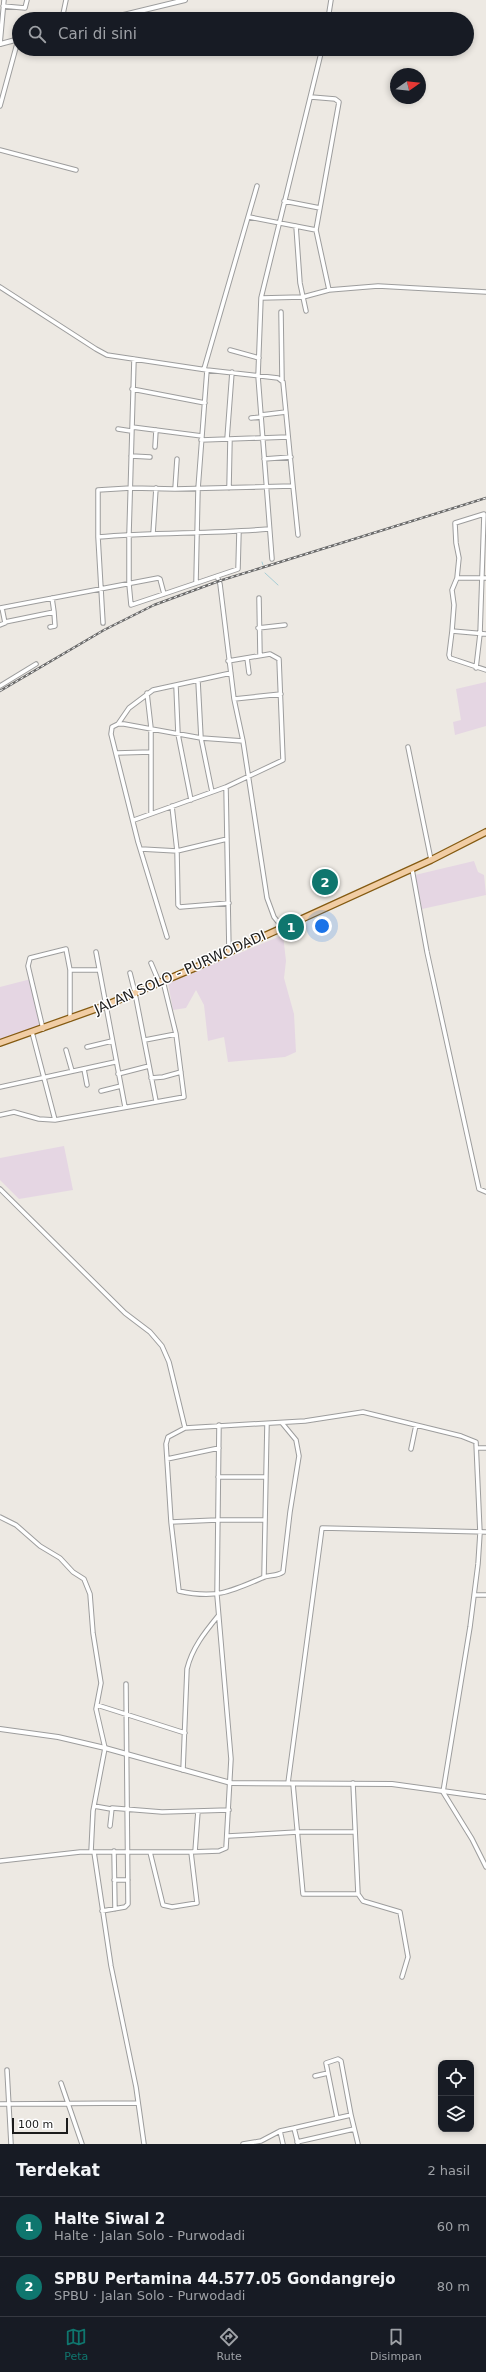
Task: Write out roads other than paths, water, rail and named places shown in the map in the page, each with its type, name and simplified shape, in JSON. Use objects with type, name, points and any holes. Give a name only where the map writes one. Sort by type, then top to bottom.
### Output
[{"type":"main road","name":"JALAN SOLO - PURWODADI","points":[[0,1043],[43,1029],[136,993],[412,869],[486,832]]},
{"type":"street","points":[[4,0],[0,44],[12,41]]},
{"type":"street","points":[[3,6],[25,8],[27,0]]},
{"type":"street","points":[[63,12],[66,0]]},
{"type":"street","points":[[136,12],[185,0]]},
{"type":"street","points":[[329,12],[331,0]]},
{"type":"street","points":[[0,106],[14,56]]},
{"type":"street","points":[[272,559],[258,376],[261,298],[320,56]]},
{"type":"street","points":[[311,97],[335,99],[339,102],[316,230],[329,290]]},
{"type":"street","points":[[0,150],[76,170]]},
{"type":"street","points":[[196,582],[198,489],[205,403],[205,370],[257,186]]},
{"type":"street","points":[[284,202],[320,208]]},
{"type":"street","points":[[249,217],[316,230]]},
{"type":"street","points":[[296,226],[300,283],[306,311]]},
{"type":"street","points":[[261,298],[303,297],[329,290],[378,286],[486,292]]},
{"type":"street","points":[[0,287],[96,349],[113,356],[205,370],[278,378],[282,380]]},
{"type":"street","points":[[280,312],[282,380],[298,535]]},
{"type":"street","points":[[230,350],[259,358]]},
{"type":"street","points":[[134,359],[129,534],[129,584],[132,605],[238,569],[239,532]]},
{"type":"street","points":[[229,488],[228,439],[232,372]]},
{"type":"street","points":[[132,388],[205,403]]},
{"type":"street","points":[[251,418],[286,412]]},
{"type":"street","points":[[118,429],[156,430],[202,438],[262,440],[288,437]]},
{"type":"street","points":[[155,447],[156,430]]},
{"type":"street","points":[[131,456],[150,457]]},
{"type":"street","points":[[264,459],[291,457]]},
{"type":"street","points":[[175,489],[177,459]]},
{"type":"street","points":[[103,623],[98,537],[98,490],[131,488],[267,488],[293,486]]},
{"type":"street","points":[[153,534],[156,488]]},
{"type":"street","points":[[476,668],[484,578],[484,514],[456,522],[456,542],[459,558],[457,578],[452,590],[454,605],[449,657],[476,668],[486,670]]},
{"type":"street","points":[[98,537],[129,534],[239,532],[269,529]]},
{"type":"street","points":[[217,576],[220,584],[228,661],[234,699],[243,741],[247,777],[269,904],[274,917],[282,927]]},
{"type":"street","points":[[5,622],[1,608],[159,578],[164,594]]},
{"type":"street","points":[[457,578],[484,578]]},
{"type":"street","points":[[50,627],[55,626],[52,598]]},
{"type":"street","points":[[258,598],[260,655]]},
{"type":"street","points":[[0,625],[5,622],[54,612]]},
{"type":"street","points":[[258,628],[286,625]]},
{"type":"street","points":[[452,632],[486,634]]},
{"type":"street","points":[[134,820],[226,787],[283,760],[279,659],[272,654],[228,661]]},
{"type":"street","points":[[247,658],[249,673]]},
{"type":"street","points":[[0,686],[36,664]]},
{"type":"street","points":[[167,937],[141,849],[111,730],[118,724],[129,708],[147,693],[158,688],[176,686],[231,673]]},
{"type":"street","points":[[198,681],[201,738],[212,792]]},
{"type":"street","points":[[176,686],[178,734],[191,800]]},
{"type":"street","points":[[147,693],[151,728],[151,813]]},
{"type":"street","points":[[234,699],[280,694]]},
{"type":"street","points":[[118,724],[151,728],[201,738],[243,741]]},
{"type":"street","points":[[408,747],[431,860]]},
{"type":"street","points":[[117,754],[151,752]]},
{"type":"street","points":[[226,787],[229,952]]},
{"type":"street","points":[[172,806],[177,851],[178,906],[229,903]]},
{"type":"street","points":[[141,849],[177,851],[227,839]]},
{"type":"street","points":[[412,869],[427,952],[479,1189],[486,1192]]},
{"type":"street","points":[[43,1029],[28,962],[30,958],[65,949],[68,953],[70,970],[70,1019]]},
{"type":"street","points":[[96,952],[104,1006],[125,1107]]},
{"type":"street","points":[[0,1115],[14,1112],[39,1119],[55,1120],[184,1097],[176,1034],[161,981],[151,963]]},
{"type":"street","points":[[70,970],[99,970]]},
{"type":"street","points":[[130,973],[136,993],[156,1101]]},
{"type":"street","points":[[32,1032],[55,1120]]},
{"type":"street","points":[[145,1040],[176,1034]]},
{"type":"street","points":[[87,1047],[112,1041]]},
{"type":"street","points":[[66,1050],[72,1071]]},
{"type":"street","points":[[0,1081],[1,1086],[115,1062]]},
{"type":"street","points":[[118,1074],[149,1066]]},
{"type":"street","points":[[84,1069],[87,1085]]},
{"type":"street","points":[[151,1078],[163,1077],[181,1072]]},
{"type":"street","points":[[101,1091],[121,1086]]},
{"type":"street","points":[[0,1189],[127,1314],[150,1332],[162,1346],[169,1362],[185,1428]]},
{"type":"street","points":[[282,1423],[296,1440],[300,1456],[288,1522],[284,1568],[279,1574],[264,1576],[242,1588],[217,1595],[201,1596],[178,1591],[171,1522],[167,1459],[168,1437],[185,1428],[219,1425],[282,1423],[363,1412],[474,1441],[477,1448],[480,1533],[474,1595],[443,1792],[472,1839],[486,1867]]},
{"type":"street","points":[[264,1576],[266,1424]]},
{"type":"street","points":[[0,1861],[92,1852],[193,1852],[224,1850],[226,1848],[231,1783],[231,1759],[217,1595],[219,1425]]},
{"type":"street","points":[[411,1449],[416,1425]]},
{"type":"street","points":[[167,1459],[218,1448]]},
{"type":"street","points":[[477,1448],[486,1448]]},
{"type":"street","points":[[218,1477],[266,1478]]},
{"type":"street","points":[[0,1517],[16,1525],[40,1546],[55,1554],[87,1584],[92,1600],[93,1633],[101,1683],[96,1705],[105,1748],[94,1806],[92,1852],[138,2103],[144,2144]]},
{"type":"street","points":[[171,1522],[264,1520]]},
{"type":"street","points":[[288,1783],[322,1529],[355,1528],[486,1532]]},
{"type":"street","points":[[474,1595],[486,1595]]},
{"type":"street","points":[[183,1770],[186,1687],[189,1659],[218,1616]]},
{"type":"street","points":[[102,1911],[128,1906],[125,1753],[126,1684]]},
{"type":"street","points":[[96,1705],[185,1733]]},
{"type":"street","points":[[0,1729],[58,1738],[105,1748],[231,1783],[392,1784],[486,1797]]},
{"type":"street","points":[[353,1783],[358,1894],[363,1901],[400,1912],[408,1957],[402,1977]]},
{"type":"street","points":[[293,1784],[303,1894],[358,1894]]},
{"type":"street","points":[[94,1806],[126,1811],[228,1810]]},
{"type":"street","points":[[110,1826],[111,1808]]},
{"type":"street","points":[[150,1852],[163,1905],[169,1907],[197,1903],[193,1852],[198,1811]]},
{"type":"street","points":[[228,1836],[298,1832],[355,1832]]},
{"type":"street","points":[[114,1851],[114,1909]]},
{"type":"street","points":[[114,1880],[128,1880]]},
{"type":"street","points":[[338,2118],[326,2063],[340,2060],[358,2144],[353,2144]]},
{"type":"street","points":[[7,2070],[7,2104],[11,2144]]},
{"type":"street","points":[[315,2076],[328,2073]]},
{"type":"street","points":[[61,2083],[82,2144]]},
{"type":"street","points":[[0,2104],[69,2105],[138,2103]]},
{"type":"street","points":[[243,2144],[253,2143],[280,2130],[351,2115]]},
{"type":"street","points":[[294,2128],[297,2143],[354,2129]]},
{"type":"street","points":[[280,2130],[283,2144]]},
{"type":"street","points":[[266,2138],[268,2144]]},
{"type":"waterway","points":[[265,573],[278,585]]},
{"type":"railway","points":[[0,691],[104,630],[154,605],[219,581],[486,498]]},
{"type":"place","name":"SPBU Pertamina 44.577.05 Gondangrejo","points":[[325,882]]},
{"type":"place","name":"Halte Siwal 2","points":[[291,927]]}]
